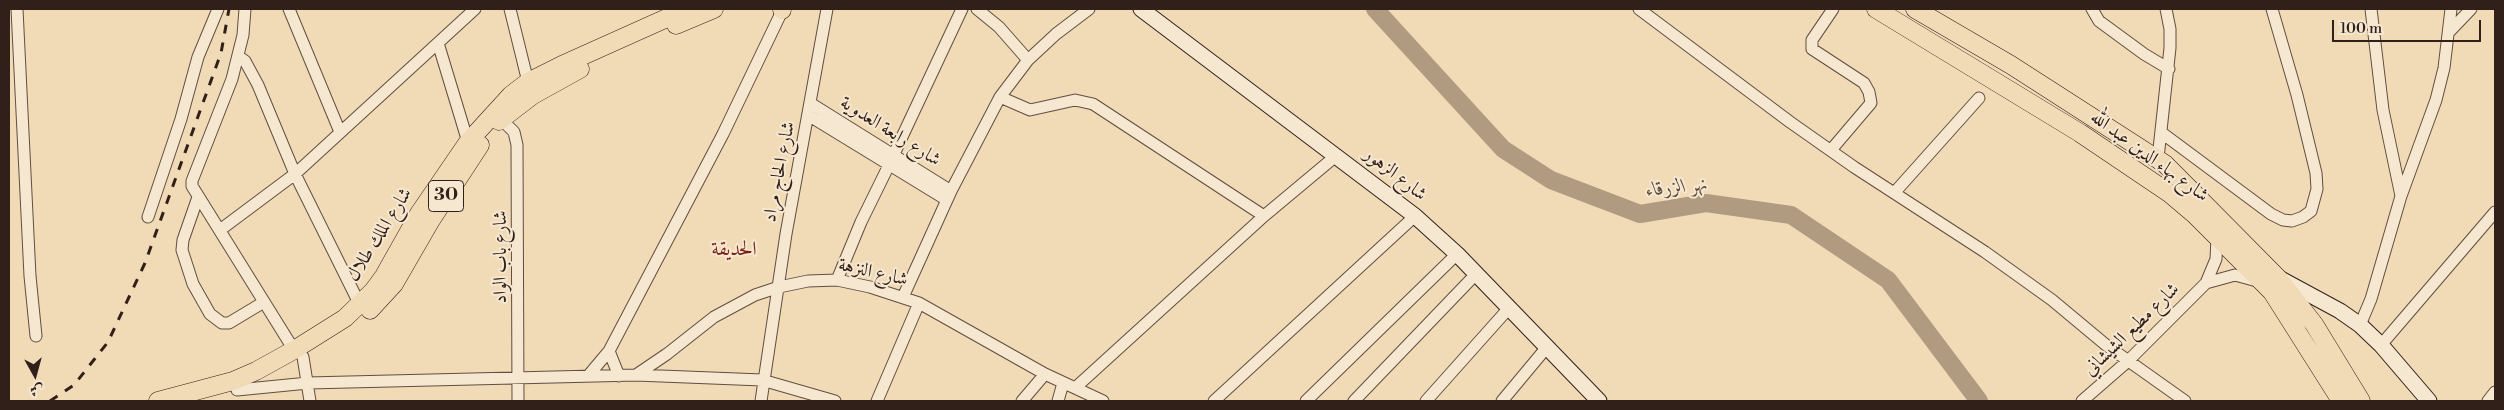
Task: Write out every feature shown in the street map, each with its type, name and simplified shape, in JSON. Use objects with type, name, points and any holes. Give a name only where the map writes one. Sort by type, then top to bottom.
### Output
[{"type":"main road","name":"شارع الملك طلال","points":[[196,401],[237,390],[299,353],[360,305],[384,276],[420,212],[468,142],[496,109],[528,82],[598,47],[688,9]]},
{"type":"main road","name":"شارع الملك طلال","points":[[158,401],[233,381],[299,353],[351,327],[381,300],[394,284],[452,186],[488,134],[501,120],[533,95],[568,75],[714,9]]},
{"type":"main road","name":"شارع الزهور","points":[[1141,9],[1337,155],[1415,216],[1457,254],[1598,401]]},
{"type":"main road","name":"شارع بهاء الدين عبد الله","points":[[1876,9],[2058,119],[2169,193],[2195,215],[2217,238],[2272,282],[2285,310],[2341,401]]},
{"type":"main road","name":"شارع بهاء الدين عبد الله","points":[[1915,9],[1931,14],[2158,158],[2272,282],[2314,324],[2361,401]]},
{"type":"main road","points":[[2058,119],[2071,104]]},
{"type":"main road","points":[[2272,282],[2340,311],[2360,325],[2381,346],[2428,401]]},
{"type":"street","points":[[17,9],[30,267],[36,336]]},
{"type":"street","points":[[148,217],[181,119],[191,77],[218,9]]},
{"type":"street","points":[[246,9],[238,56],[192,181],[198,198],[299,353],[308,383],[310,401]]},
{"type":"street","points":[[289,9],[340,132]]},
{"type":"street","points":[[220,230],[295,174],[475,9]]},
{"type":"street","points":[[510,9],[528,82]]},
{"type":"street","points":[[588,376],[609,351],[723,134],[783,9]]},
{"type":"street","name":"شارع الحاج مراد","points":[[760,401],[786,234],[827,9]]},
{"type":"street","points":[[837,280],[861,222],[962,9]]},
{"type":"street","points":[[977,9],[999,27],[1028,60]]},
{"type":"street","points":[[903,297],[949,195],[1000,96],[1028,60],[1056,34],[1089,9]]},
{"type":"street","points":[[1639,9],[1749,92],[1831,150],[2045,295],[2128,361],[2186,401]]},
{"type":"street","points":[[1831,150],[1869,108],[1870,103],[1869,92],[1864,84],[1812,48],[1812,40],[1833,9]]},
{"type":"street","points":[[2092,9],[2098,21],[2144,54],[2169,69]]},
{"type":"street","points":[[2158,158],[2171,38],[2166,9]]},
{"type":"street","points":[[2162,133],[2270,214],[2283,220],[2292,221],[2303,217],[2311,211],[2317,189],[2316,173],[2295,87],[2272,9]]},
{"type":"street","points":[[2371,9],[2383,110],[2401,196]]},
{"type":"street","points":[[2360,325],[2371,299],[2401,196],[2430,120],[2444,68],[2451,9]]},
{"type":"street","points":[[2449,32],[2471,9]]},
{"type":"street","points":[[438,43],[468,142]]},
{"type":"street","points":[[238,56],[249,67],[258,85],[295,174],[360,305]]},
{"type":"street","points":[[1000,96],[1030,110],[1075,100],[1093,104],[1264,216]]},
{"type":"street","points":[[1895,192],[1979,98]]},
{"type":"street","name":"شارع رابعة العدوية","points":[[809,109],[949,195]]},
{"type":"street","name":"شارع باب الواد","points":[[501,120],[514,132],[517,145],[518,401]]},
{"type":"street","points":[[1075,388],[1264,216],[1337,155]]},
{"type":"street","points":[[198,198],[182,240],[182,250],[193,284],[210,314],[222,323],[229,323],[264,302]]},
{"type":"street","points":[[2381,346],[2495,212]]},
{"type":"street","points":[[1214,401],[1415,216]]},
{"type":"street","name":"شارع مطيع الشيشاني","points":[[2082,401],[2128,361],[2206,283],[2216,259],[2217,238]]},
{"type":"street","points":[[1306,401],[1457,254]]},
{"type":"street","points":[[1354,401],[1476,274]]},
{"type":"street","name":"شارع مطيع الشيشاني","points":[[2206,283],[2235,275],[2272,282]]},
{"type":"street","name":"شارع النزهة","points":[[636,375],[667,354],[714,317],[755,295],[779,287],[837,280],[870,286],[919,303],[1045,374],[1102,401]]},
{"type":"street","points":[[877,401],[919,303]]},
{"type":"street","points":[[1426,401],[1509,308]]},
{"type":"street","points":[[1502,401],[1546,347]]},
{"type":"street","points":[[609,351],[619,376]]},
{"type":"street","points":[[1022,401],[1045,374]]},
{"type":"street","points":[[237,390],[308,383],[636,375],[762,380],[835,401]]},
{"type":"street","points":[[1058,401],[1063,383]]},
{"type":"street","points":[[2488,401],[2495,392]]},
{"type":"waterway","name":"نهر الزرقاء","points":[[1375,9],[1503,149],[1551,180],[1640,214],[1706,203],[1791,215],[1888,280],[1979,401]]},
{"type":"railway","points":[[50,401],[74,385],[108,342],[145,263],[221,53],[229,9]]},
{"type":"district","name":"الحديقة","points":[[734,250]]}]
